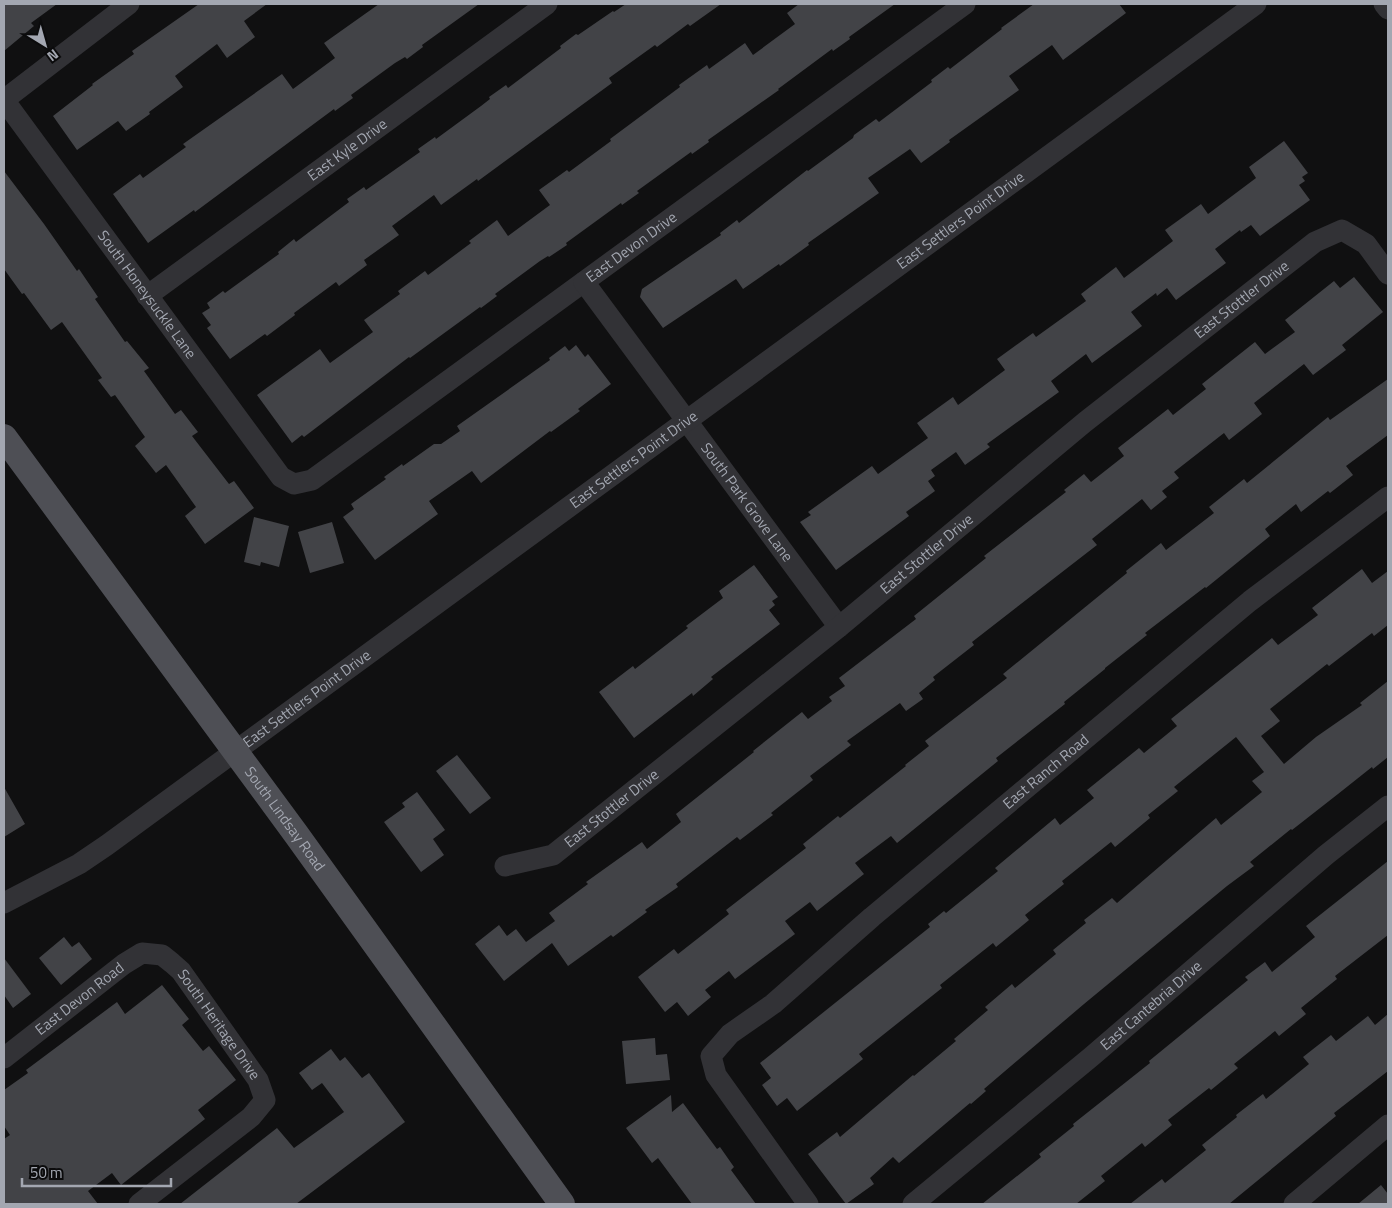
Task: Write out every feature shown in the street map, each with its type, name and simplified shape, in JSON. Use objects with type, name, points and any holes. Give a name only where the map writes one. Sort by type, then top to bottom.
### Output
[{"type":"main road","name":"South Lindsay Road","points":[[4,437],[296,834],[562,1204]]},
{"type":"street","points":[[4,100],[129,4]]},
{"type":"street","name":"East Kyle Drive","points":[[147,296],[547,4]]},
{"type":"street","name":"East Devon Drive","points":[[294,484],[312,480],[964,4]]},
{"type":"street","name":"East Settlers Point Drive","points":[[4,903],[80,864],[1256,4]]},
{"type":"street","points":[[1384,4],[1388,9]]},
{"type":"street","name":"South Honeysuckle Lane","points":[[4,100],[281,477],[294,484]]},
{"type":"street","name":"East Stottler Drive","points":[[505,866],[553,855],[839,627],[1085,422],[1315,242],[1342,230],[1366,244],[1388,274]]},
{"type":"street","name":"South Park Grove Lane","points":[[584,282],[839,627]]},
{"type":"street","name":"East Ranch Road","points":[[808,1204],[716,1075],[711,1056],[730,1034],[773,1004],[880,911],[1243,607],[1388,497]]},
{"type":"street","name":"East Cantebria Drive","points":[[913,1204],[1091,1057],[1326,855],[1388,806]]},
{"type":"street","name":"East Devon Road","points":[[4,1058],[124,964],[142,953],[162,955]]},
{"type":"street","name":"South Heritage Drive","points":[[139,1204],[251,1117],[266,1100],[258,1080],[181,971],[162,955]]},
{"type":"street","points":[[1294,1204],[1388,1125]]},
{"type":"building","points":[[4,4],[57,4],[31,23],[34,26],[4,51]]},
{"type":"building","points":[[199,4],[267,4],[244,21],[255,37],[227,58],[217,44],[175,76],[183,87],[149,112],[150,114],[126,131],[118,121],[77,150],[53,116],[92,84],[134,54],[132,51]]},
{"type":"building","points":[[379,4],[479,4],[422,45],[423,47],[407,59],[405,57],[395,63],[351,95],[353,98],[335,111],[334,109],[195,212],[194,210],[148,243],[113,194],[140,174],[143,178],[186,147],[183,144],[282,74],[293,89],[335,58],[324,43]]},
{"type":"building","points":[[626,4],[721,4],[690,26],[688,24],[657,47],[655,45],[609,78],[612,83],[478,181],[477,179],[441,205],[434,195],[392,226],[399,235],[364,260],[367,265],[339,286],[336,282],[267,336],[265,334],[230,359],[207,328],[211,325],[202,313],[210,308],[207,303],[223,291],[225,293],[279,254],[278,252],[294,239],[296,242],[349,202],[347,199],[364,187],[366,190],[420,152],[418,149],[435,137],[436,139],[490,99],[489,97],[506,85],[508,88],[561,48],[560,46],[576,34],[578,35]]},
{"type":"building","points":[[799,4],[895,4],[849,37],[850,39],[833,51],[832,49],[779,90],[708,140],[709,142],[692,154],[691,152],[637,191],[639,193],[622,205],[621,203],[566,243],[567,245],[540,261],[495,294],[497,296],[481,308],[409,357],[304,437],[302,435],[292,443],[257,395],[320,349],[330,363],[373,332],[364,320],[400,294],[398,291],[425,271],[428,275],[471,243],[469,241],[497,220],[508,236],[550,205],[539,190],[567,170],[569,172],[611,141],[610,139],[707,65],[709,69],[745,43],[753,55],[795,24],[787,13]]},
{"type":"building","points":[[1034,4],[1119,4],[1126,13],[1063,60],[1052,45],[1009,76],[1019,90],[949,140],[950,142],[921,163],[910,149],[868,178],[879,193],[808,243],[809,245],[743,289],[736,279],[663,328],[640,297],[642,289],[721,235],[720,233],[737,220],[739,223],[876,119],[879,122],[932,82],[931,80],[948,67],[950,69]]},
{"type":"building","points":[[1284,141],[1308,173],[1302,177],[1305,181],[1299,185],[1310,200],[1260,236],[1251,225],[1241,232],[1240,230],[1215,249],[1226,263],[1176,300],[1167,288],[1157,296],[1156,293],[1131,312],[1142,326],[1092,363],[1086,354],[1051,381],[1059,392],[987,444],[990,447],[965,465],[956,452],[931,470],[935,476],[928,481],[935,491],[906,512],[909,516],[836,570],[800,522],[811,515],[808,512],[872,466],[878,474],[928,438],[917,423],[953,397],[958,405],[1005,370],[997,359],[1033,333],[1036,337],[1086,301],[1081,294],[1116,267],[1124,278],[1173,241],[1165,230],[1201,204],[1208,214],[1256,178],[1249,167]]},
{"type":"building","points":[[4,171],[77,271],[79,269],[98,297],[95,299],[125,342],[127,341],[149,368],[144,371],[175,414],[181,410],[198,432],[192,436],[229,484],[234,481],[254,508],[205,544],[185,516],[196,507],[166,465],[156,473],[135,446],[145,437],[115,395],[111,397],[98,380],[102,378],[62,322],[51,330],[4,269]]},
{"type":"building","points":[[1354,277],[1383,312],[1342,345],[1346,350],[1313,375],[1304,364],[1254,403],[1262,414],[1229,440],[1224,433],[1174,472],[1179,478],[1162,491],[1167,497],[1151,510],[1142,499],[1092,539],[1097,545],[972,642],[974,645],[933,677],[935,680],[919,693],[923,699],[906,711],[900,703],[847,741],[851,745],[810,776],[813,780],[771,813],[773,815],[740,840],[737,837],[676,884],[678,887],[645,910],[647,912],[568,966],[552,943],[504,981],[475,944],[499,925],[507,936],[516,929],[526,942],[555,921],[549,913],[588,884],[586,882],[642,842],[647,849],[681,822],[676,814],[753,751],[802,712],[808,719],[832,701],[829,697],[845,686],[839,678],[916,619],[914,616],[986,558],[984,556],[1066,492],[1064,490],[1084,474],[1091,482],[1124,456],[1118,448],[1168,409],[1173,415],[1206,389],[1202,384],[1255,342],[1265,354],[1295,332],[1285,320],[1334,281],[1340,288]]},
{"type":"building","points":[[576,345],[585,357],[588,354],[611,384],[578,409],[580,411],[481,483],[472,471],[429,501],[438,514],[375,560],[343,517],[354,509],[351,504],[386,479],[384,477],[402,464],[403,466],[434,444],[441,444],[460,431],[457,426],[550,360],[549,358],[565,346],[569,351]]},
{"type":"building","points":[[1388,379],[1388,435],[1346,466],[1353,475],[1301,512],[1296,504],[1265,529],[1270,536],[1206,588],[1145,633],[1147,635],[1064,702],[1065,704],[996,758],[998,761],[897,843],[891,836],[855,863],[864,874],[817,911],[810,902],[785,921],[795,934],[735,979],[729,971],[705,990],[711,997],[688,1016],[677,1002],[665,1012],[638,977],[674,949],[678,954],[729,914],[726,910],[806,848],[803,844],[838,816],[840,818],[906,766],[929,746],[925,741],[1007,678],[1003,674],[1161,543],[1166,550],[1214,513],[1209,507],[1244,479],[1247,483],[1328,417],[1330,420]]},
{"type":"building","points":[[254,517],[289,526],[279,567],[261,562],[260,566],[244,562]]},
{"type":"building","points":[[332,522],[344,563],[310,573],[298,532]]},
{"type":"building","points":[[754,565],[778,597],[772,601],[775,605],[769,610],[780,624],[711,677],[713,679],[693,696],[692,693],[634,738],[599,692],[633,666],[635,669],[688,628],[686,626],[723,598],[719,591]]},
{"type":"building","points":[[1362,569],[1372,583],[1388,571],[1388,625],[1374,636],[1372,633],[1329,666],[1327,664],[1270,709],[1280,721],[1261,736],[1284,764],[1316,737],[1362,705],[1360,703],[1388,681],[1388,757],[1373,769],[1372,767],[1250,862],[1254,866],[1084,1004],[984,1089],[986,1091],[971,1104],[899,1163],[893,1157],[870,1178],[874,1184],[846,1204],[808,1154],[837,1132],[840,1137],[956,1041],[954,1039],[988,1010],[985,1007],[1012,984],[1015,988],[1056,954],[1053,950],[1086,923],[1084,920],[1112,898],[1117,903],[1216,818],[1221,825],[1262,792],[1252,781],[1264,772],[1236,737],[1174,787],[1178,791],[1148,815],[1150,818],[1115,847],[1111,842],[1062,881],[1064,884],[1025,915],[1029,920],[996,947],[993,943],[940,985],[942,988],[859,1054],[863,1059],[797,1111],[787,1098],[777,1106],[762,1085],[771,1078],[760,1063],[930,927],[928,924],[944,911],[946,913],[998,871],[995,868],[1055,818],[1060,825],[1094,798],[1087,790],[1139,748],[1144,753],[1177,726],[1171,719],[1272,638],[1278,645],[1318,615],[1312,608]]},
{"type":"building","points":[[457,755],[491,798],[470,814],[436,771]]},
{"type":"building","points":[[4,787],[25,824],[4,837]]},
{"type":"building","points":[[417,792],[445,830],[433,839],[444,855],[421,872],[384,822],[405,807],[402,803]]},
{"type":"building","points":[[1388,861],[1388,935],[1335,976],[1337,979],[1301,1008],[1306,1014],[1279,1036],[1275,1031],[1234,1064],[1238,1068],[1211,1090],[1209,1088],[1168,1120],[1172,1125],[1145,1147],[1142,1143],[1101,1176],[1105,1181],[1076,1204],[982,1204],[1041,1157],[1039,1154],[1074,1126],[1073,1124],[1150,1063],[1149,1061],[1248,980],[1245,977],[1265,962],[1272,972],[1315,937],[1306,926]]},
{"type":"building","points":[[64,937],[72,947],[79,942],[92,959],[61,985],[39,958]]},
{"type":"building","points":[[4,958],[31,994],[13,1008],[4,995]]},
{"type":"building","points":[[162,985],[189,1019],[182,1025],[203,1051],[209,1046],[236,1080],[198,1110],[205,1119],[121,1185],[112,1173],[88,1191],[98,1204],[4,1204],[4,1139],[10,1135],[4,1126],[4,1090],[28,1073],[26,1070],[117,1002],[125,1014]]},
{"type":"building","points":[[1388,1014],[1388,1071],[1334,1113],[1336,1116],[1229,1204],[1130,1204],[1162,1179],[1165,1183],[1206,1150],[1202,1145],[1237,1117],[1236,1115],[1263,1094],[1266,1099],[1309,1064],[1303,1057],[1331,1035],[1336,1041],[1368,1016],[1375,1025]]},
{"type":"building","points":[[655,1038],[656,1055],[667,1054],[670,1080],[626,1084],[622,1041]]},
{"type":"building","points":[[331,1049],[340,1061],[345,1057],[362,1078],[369,1073],[405,1122],[296,1204],[180,1204],[277,1128],[294,1148],[344,1112],[322,1083],[312,1090],[299,1073]]},
{"type":"building","points":[[671,1095],[672,1112],[683,1103],[717,1149],[720,1147],[734,1167],[731,1170],[756,1204],[692,1204],[658,1158],[652,1163],[626,1128]]},
{"type":"building","points":[[1381,1185],[1388,1194],[1388,1204],[1358,1204]]}]
